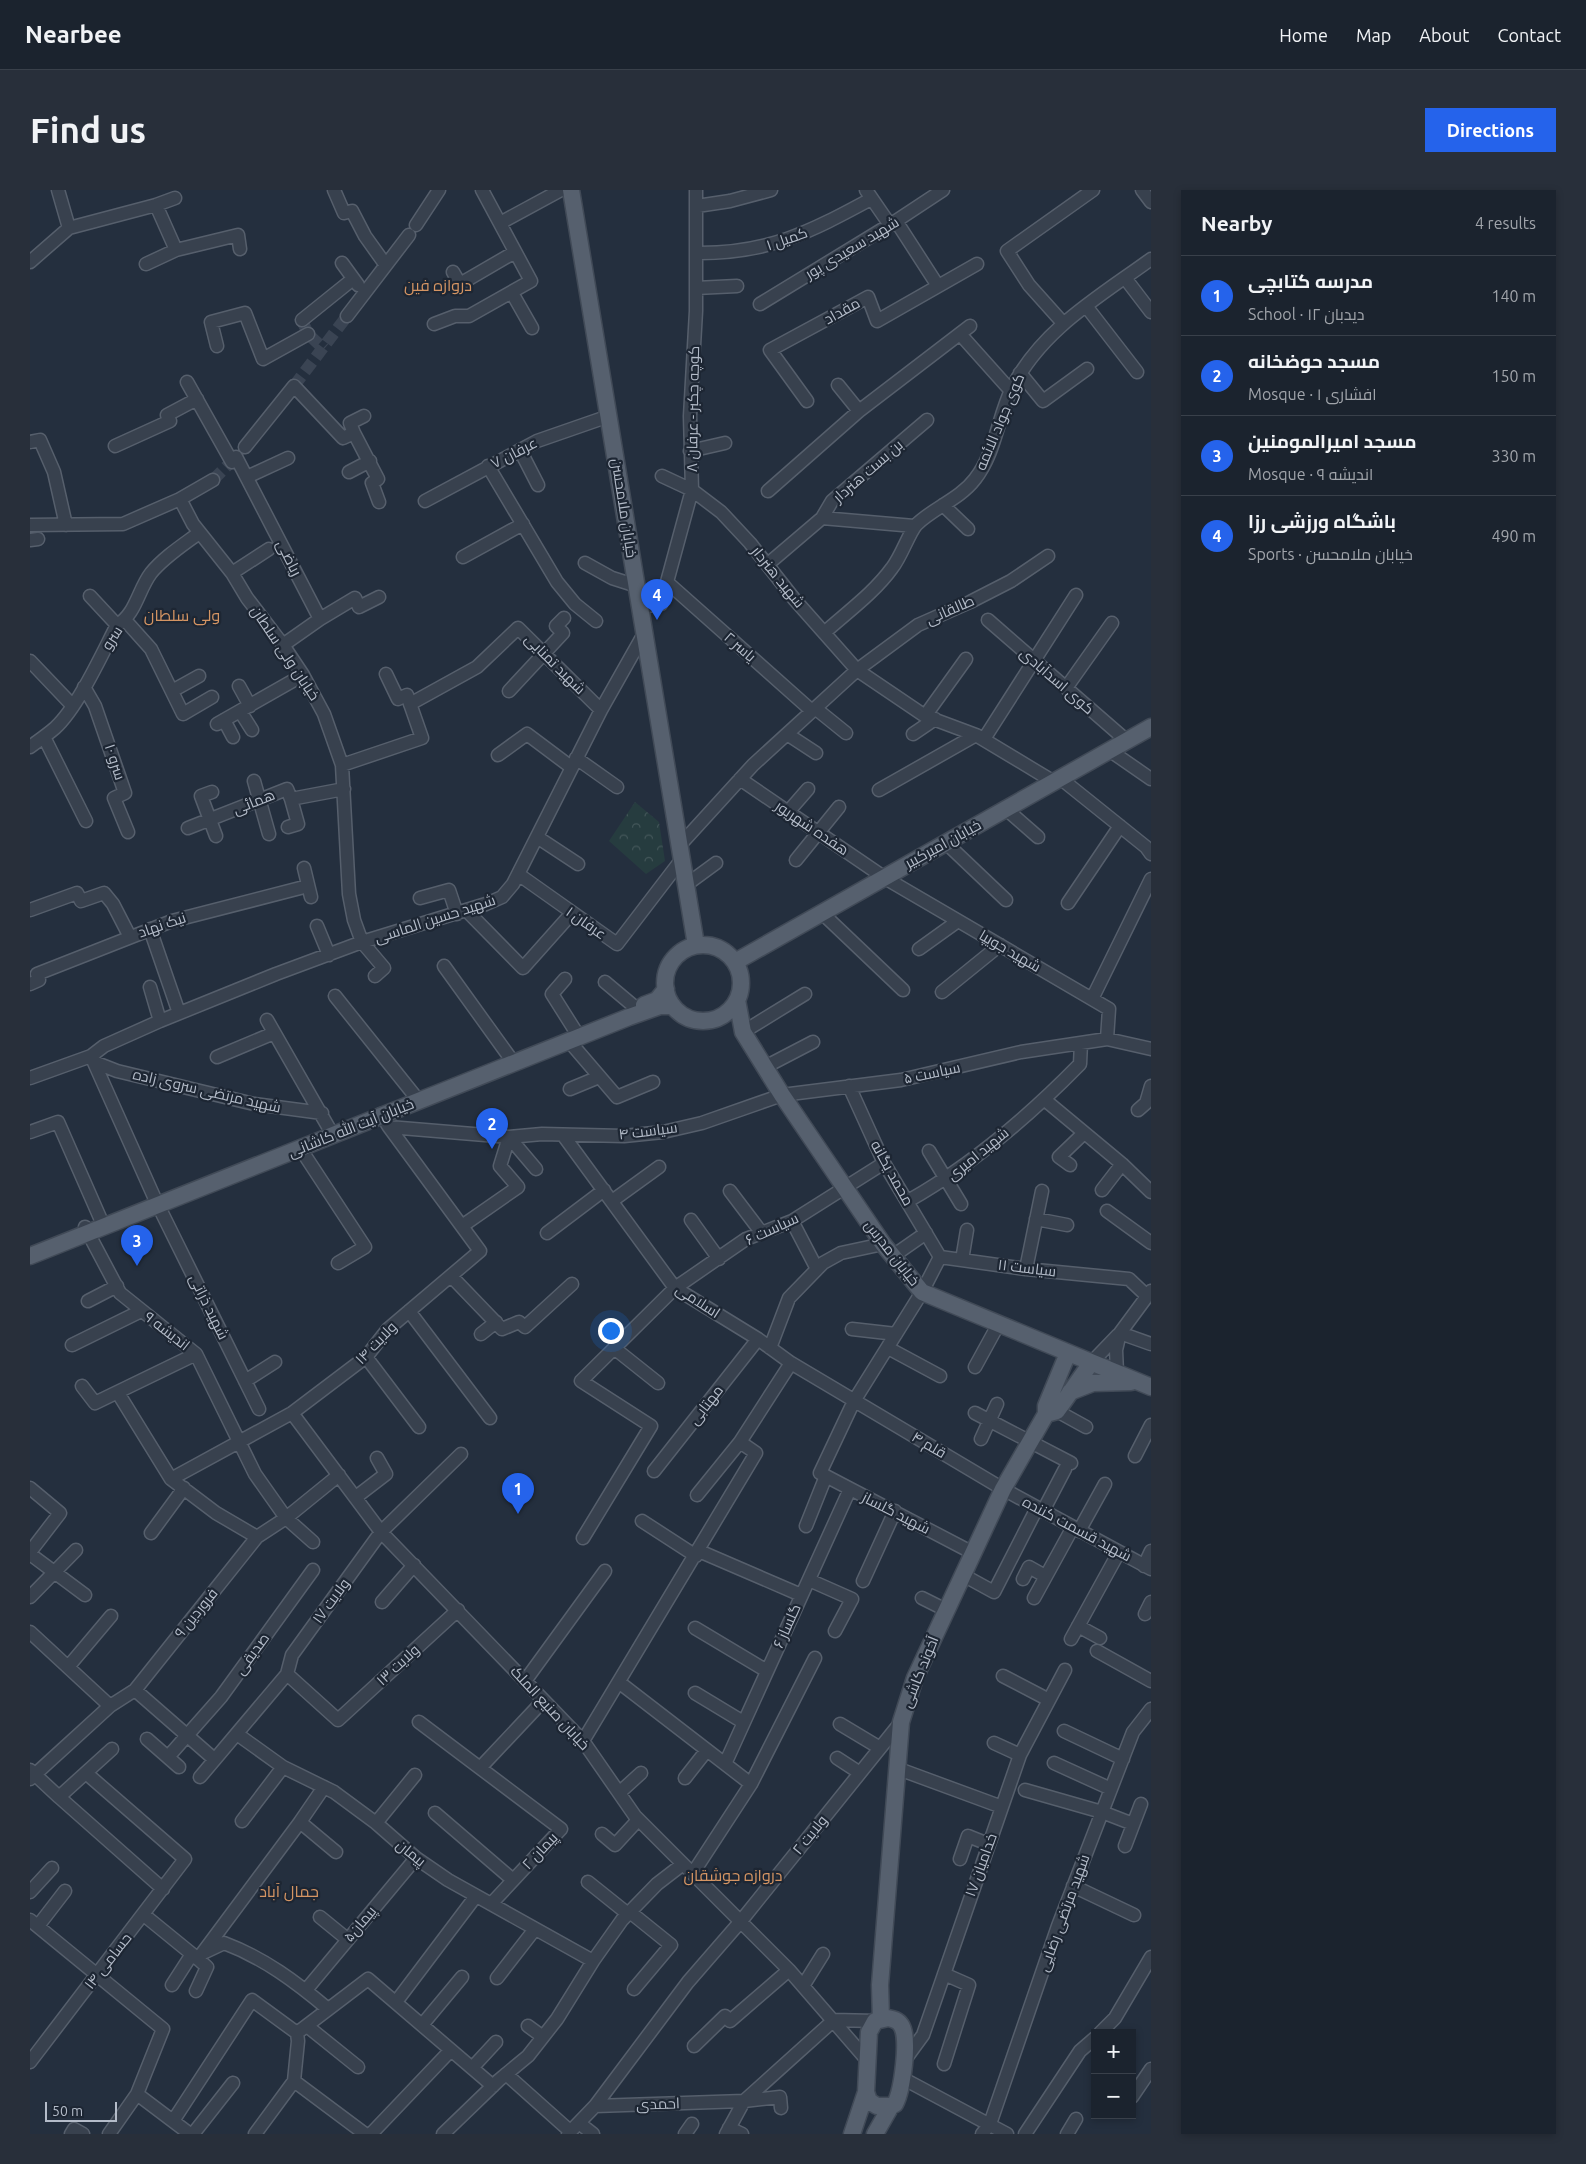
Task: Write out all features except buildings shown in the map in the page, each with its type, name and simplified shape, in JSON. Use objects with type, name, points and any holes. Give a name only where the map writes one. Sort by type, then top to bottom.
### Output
[{"type":"main road","name":"خیابان ملامحسن","points":[[572,190],[696,945]]},
{"type":"main road","name":"خیابان امیرکبیر","points":[[735,962],[1151,727]]},
{"type":"main road","points":[[737,1000],[721,1017],[702,1021],[691,1019],[673,1006],[666,989],[666,974],[670,964],[676,955],[696,945],[714,946],[729,955],[735,962],[742,981],[737,1000],[743,1032]]},
{"type":"main road","name":"خیابان آیت الله کاشانی","points":[[30,1249],[87,1230],[101,1220],[156,1202],[300,1148],[385,1121],[657,1000],[666,989]]},
{"type":"main road","name":"خیابان آیت الله کاشانی","points":[[30,1256],[87,1230],[415,1096],[573,1036],[660,1006],[673,1006]]},
{"type":"main road","points":[[721,1017],[743,1032]]},
{"type":"main road","name":"خیابان مدرس","points":[[743,1032],[845,1188],[888,1250],[922,1292],[1146,1385]]},
{"type":"main road","name":"آخوند کاشی","points":[[1051,1413],[1046,1406],[1068,1353]]},
{"type":"main road","name":"آخوند کاشی","points":[[852,2134],[866,2092],[866,2060],[869,2032],[878,2020],[901,1722],[915,1678],[1003,1489],[1030,1440],[1070,1392],[1091,1363]]},
{"type":"main road","points":[[1070,1392],[1093,1383],[1146,1385]]},
{"type":"main road","points":[[875,2134],[899,2095],[903,2070],[904,2031],[880,1985]]},
{"type":"main road","points":[[878,2020],[888,2018],[901,2024]]},
{"type":"main road","points":[[866,2092],[873,2104],[891,2106]]},
{"type":"street","points":[[58,190],[69,228]]},
{"type":"street","points":[[334,190],[344,213],[352,210],[365,236],[385,264]]},
{"type":"street","points":[[347,316],[412,230],[439,190]]},
{"type":"street","points":[[434,324],[455,316],[469,316],[531,281],[482,190]]},
{"type":"street","points":[[500,223],[561,190]]},
{"type":"street","name":"کوچه چکبر - عرفان ۸","points":[[640,608],[661,604],[692,490],[690,451],[696,288],[696,190]]},
{"type":"street","points":[[697,206],[737,199],[771,190]]},
{"type":"street","name":"شهید سعیدی پور","points":[[760,304],[893,223],[943,190]]},
{"type":"street","points":[[1062,323],[1029,285],[1007,251],[1093,190]]},
{"type":"street","points":[[1142,190],[1151,202]]},
{"type":"street","points":[[869,195],[893,223],[938,286]]},
{"type":"street","name":"کمیل ۱","points":[[696,253],[729,254],[767,246],[802,235],[869,195]]},
{"type":"street","points":[[30,262],[69,228],[156,205],[175,198]]},
{"type":"street","points":[[156,205],[176,250]]},
{"type":"street","points":[[146,264],[176,250],[238,235],[240,249]]},
{"type":"street","points":[[453,272],[460,284],[515,252]]},
{"type":"street","name":"کوی جواد الائمه","points":[[914,526],[970,484],[978,474],[985,463],[1011,390],[1020,373],[1039,346],[1062,323],[1151,259]]},
{"type":"street","points":[[342,263],[364,292]]},
{"type":"street","name":"مقداد","points":[[807,400],[770,350],[868,296],[876,321],[977,264]]},
{"type":"street","points":[[1125,278],[1151,312]]},
{"type":"street","points":[[302,320],[353,279]]},
{"type":"street","points":[[696,288],[738,286]]},
{"type":"street","points":[[512,292],[532,328]]},
{"type":"street","points":[[1086,306],[1137,372]]},
{"type":"street","points":[[216,346],[211,322],[245,313],[262,359],[308,334]]},
{"type":"street","points":[[768,491],[859,410],[965,330],[1011,390]]},
{"type":"street","points":[[1020,373],[1043,401],[1087,369]]},
{"type":"street","name":"ریاضی","points":[[187,382],[238,456],[320,618]]},
{"type":"street","points":[[238,456],[294,386],[343,438],[354,433]]},
{"type":"street","points":[[838,386],[859,410]]},
{"type":"street","points":[[115,446],[170,421],[167,415],[197,399]]},
{"type":"street","points":[[364,416],[350,423],[378,479],[372,483],[379,502]]},
{"type":"street","name":"عرفان ۷","points":[[425,501],[520,450],[555,434],[609,416]]},
{"type":"street","name":"بن بست هنردار","points":[[768,564],[822,518],[832,501],[927,420]]},
{"type":"street","points":[[30,442],[40,440],[54,472],[66,525]]},
{"type":"street","points":[[690,451],[725,443]]},
{"type":"street","points":[[520,450],[538,485]]},
{"type":"street","points":[[247,477],[288,458]]},
{"type":"street","points":[[349,472],[370,461]]},
{"type":"street","points":[[488,466],[565,593],[596,621]]},
{"type":"street","name":"شهید هنردار","points":[[662,476],[692,490],[721,512],[768,564],[857,670],[930,717],[980,737],[1057,780],[1149,846]]},
{"type":"street","points":[[30,525],[116,525],[143,516],[180,499],[213,480]]},
{"type":"street","name":"خیابان ولی سلطان","points":[[180,499],[200,533],[232,573],[283,645],[303,675],[324,714],[342,766],[351,907],[362,942]]},
{"type":"street","points":[[943,505],[968,529]]},
{"type":"street","points":[[822,518],[914,526],[904,551],[887,575],[824,633]]},
{"type":"street","points":[[463,557],[522,524]]},
{"type":"street","name":"سرو","points":[[30,747],[60,723],[84,687],[151,573],[200,533]]},
{"type":"street","points":[[232,573],[269,549]]},
{"type":"street","name":"طالقانی","points":[[681,852],[740,779],[857,670],[918,625],[1011,581],[1048,556]]},
{"type":"street","points":[[585,563],[612,578],[637,586]]},
{"type":"street","name":"یاسر ۲","points":[[668,583],[814,709],[846,733]]},
{"type":"street","points":[[879,790],[980,737],[1034,660],[1076,595]]},
{"type":"street","points":[[90,596],[151,649],[183,714],[212,697]]},
{"type":"street","points":[[283,645],[320,618],[355,598],[359,607],[379,597]]},
{"type":"street","points":[[509,691],[563,633],[556,626],[564,618]]},
{"type":"street","name":"کوی اسدآبادی","points":[[988,620],[1127,741]]},
{"type":"street","points":[[1066,688],[1112,623]]},
{"type":"street","name":"شهید تمنایی","points":[[410,704],[477,667],[518,628],[601,710]]},
{"type":"street","name":"شهید حسین الماسی","points":[[30,1078],[93,1059],[104,1046],[276,974],[362,942],[462,912],[502,896],[509,890],[518,874],[601,710],[644,632]]},
{"type":"street","points":[[913,734],[930,717],[966,659]]},
{"type":"street","points":[[30,661],[72,705]]},
{"type":"street","points":[[342,766],[422,738],[407,695],[398,699],[386,674]]},
{"type":"street","points":[[232,737],[220,722],[303,675]]},
{"type":"street","points":[[172,691],[199,676]]},
{"type":"street","points":[[239,686],[252,730]]},
{"type":"street","name":"سرو ۱۰","points":[[84,687],[98,714],[125,793],[114,798],[128,832]]},
{"type":"street","points":[[498,755],[527,734],[617,787]]},
{"type":"street","points":[[788,734],[816,753]]},
{"type":"street","points":[[44,737],[86,821]]},
{"type":"street","points":[[1109,750],[1151,779]]},
{"type":"street","name":"هفده شهریور","points":[[740,779],[885,878]]},
{"type":"street","points":[[254,781],[269,834]]},
{"type":"street","name":"همائی","points":[[188,828],[287,789],[291,800],[344,789]]},
{"type":"street","points":[[788,812],[808,789]]},
{"type":"street","points":[[212,792],[201,796],[216,836]]},
{"type":"street","points":[[288,827],[298,824],[291,800]]},
{"type":"street","points":[[796,860],[839,807]]},
{"type":"street","points":[[1006,809],[1038,837]]},
{"type":"street","points":[[1068,903],[1120,826]]},
{"type":"street","points":[[537,837],[578,864]]},
{"type":"street","points":[[946,843],[1006,900]]},
{"type":"street","name":"عرفان ۱","points":[[518,874],[617,944],[681,852]]},
{"type":"street","points":[[686,885],[716,863]]},
{"type":"street","name":"نیک نهاد","points":[[30,984],[39,980],[37,974],[150,929],[211,909],[310,892],[304,868]]},
{"type":"street","name":"شهید جویپا","points":[[885,878],[1109,1009],[1107,1040]]},
{"type":"street","points":[[1092,999],[1151,879]]},
{"type":"street","points":[[420,898],[449,890],[462,912],[523,968],[572,913]]},
{"type":"street","points":[[30,910],[77,893],[81,901],[104,893],[113,904],[130,937]]},
{"type":"street","points":[[822,913],[903,990]]},
{"type":"street","points":[[919,950],[958,921]]},
{"type":"street","points":[[317,926],[329,955]]},
{"type":"street","points":[[150,929],[179,1014]]},
{"type":"street","points":[[362,942],[384,968],[375,976]]},
{"type":"street","points":[[942,992],[1000,945]]},
{"type":"street","points":[[444,966],[511,1059]]},
{"type":"street","points":[[565,979],[552,994],[573,1036],[599,1077],[617,1097],[653,1082]]},
{"type":"street","points":[[605,982],[636,1008]]},
{"type":"street","points":[[150,987],[160,1021]]},
{"type":"street","points":[[743,1032],[804,994]]},
{"type":"street","points":[[335,996],[415,1096]]},
{"type":"street","points":[[267,1020],[322,1113],[330,1130]]},
{"type":"street","points":[[217,1057],[274,1033]]},
{"type":"street","name":"سیاست ۵","points":[[782,1094],[901,1080],[1021,1052],[1081,1043],[1107,1040],[1151,1049]]},
{"type":"street","points":[[765,1067],[813,1042]]},
{"type":"street","name":"شهید امیری","points":[[908,1201],[946,1180],[1045,1100],[1080,1064],[1081,1043]]},
{"type":"street","name":"شهید مرتضی سروی زاده","points":[[93,1059],[118,1071],[254,1104],[322,1113]]},
{"type":"street","name":"شهید ذراتی","points":[[93,1059],[156,1202],[260,1409]]},
{"type":"street","points":[[570,1089],[599,1077]]},
{"type":"street","name":"محمد یگانه","points":[[849,1086],[884,1163],[940,1257]]},
{"type":"street","points":[[1138,1110],[1146,1103],[1151,1086]]},
{"type":"street","name":"سیاست ۴","points":[[385,1121],[508,1137],[563,1135],[624,1136],[663,1132],[702,1123],[782,1094]]},
{"type":"street","points":[[1045,1100],[1122,1164],[1151,1192]]},
{"type":"street","points":[[385,1121],[462,1226],[518,1187],[500,1166],[508,1137]]},
{"type":"street","points":[[30,1132],[58,1122],[101,1220]]},
{"type":"street","points":[[1070,1165],[1059,1157],[1084,1133]]},
{"type":"street","name":"اسلامی","points":[[563,1135],[675,1288],[854,1401]]},
{"type":"street","points":[[508,1137],[536,1169]]},
{"type":"street","points":[[300,1148],[365,1246],[338,1263]]},
{"type":"street","points":[[929,1151],[961,1204]]},
{"type":"street","name":"سیاست ۶","points":[[583,1538],[651,1426],[581,1381],[675,1288],[746,1239],[760,1232],[792,1222],[884,1163]]},
{"type":"street","points":[[1102,1190],[1122,1164]]},
{"type":"street","points":[[612,1202],[659,1166]]},
{"type":"street","points":[[547,1233],[604,1190]]},
{"type":"street","points":[[1026,1269],[1042,1190]]},
{"type":"street","points":[[730,1192],[760,1232]]},
{"type":"street","points":[[1108,1211],[1151,1244],[1148,1249],[1151,1251]]},
{"type":"street","points":[[1036,1218],[1067,1225]]},
{"type":"street","points":[[691,1220],[719,1259]]},
{"type":"street","points":[[792,1222],[817,1269]]},
{"type":"street","name":"ولایت ۱۴","points":[[171,1479],[292,1413],[366,1357],[388,1328],[480,1251],[462,1226]]},
{"type":"street","name":"اندیشه ۹","points":[[87,1230],[120,1293],[196,1354],[255,1474],[286,1518],[314,1542]]},
{"type":"street","points":[[962,1260],[967,1230]]},
{"type":"street","points":[[770,1348],[789,1298],[817,1269],[841,1253],[888,1250],[926,1233]]},
{"type":"street","points":[[806,1526],[823,1474],[854,1401],[922,1292],[940,1257]]},
{"type":"street","name":"سیاست ۱۱","points":[[940,1257],[1026,1269],[1129,1279],[1149,1293]]},
{"type":"street","points":[[451,1276],[502,1329],[519,1322],[525,1327],[572,1284]]},
{"type":"street","points":[[88,1302],[117,1286]]},
{"type":"street","points":[[1091,1363],[1120,1333],[1149,1293]]},
{"type":"street","points":[[72,1345],[141,1311]]},
{"type":"street","points":[[408,1311],[490,1418]]},
{"type":"street","points":[[481,1334],[496,1322]]},
{"type":"street","points":[[975,1367],[998,1325]]},
{"type":"street","points":[[852,1329],[896,1334]]},
{"type":"street","points":[[1120,1333],[1151,1344]]},
{"type":"street","points":[[1117,1373],[1116,1350],[1120,1333]]},
{"type":"street","name":"مهتابی","points":[[654,1471],[758,1339]]},
{"type":"street","points":[[614,1348],[658,1383]]},
{"type":"street","points":[[888,1348],[940,1376]]},
{"type":"street","points":[[82,1386],[95,1403],[196,1354]]},
{"type":"street","points":[[366,1357],[419,1427]]},
{"type":"street","points":[[245,1381],[275,1362]]},
{"type":"street","points":[[697,1495],[740,1442],[791,1363]]},
{"type":"street","points":[[118,1393],[171,1479],[216,1513],[257,1537]]},
{"type":"street","name":"قلم ۴","points":[[854,1401],[1003,1489]]},
{"type":"street","points":[[981,1439],[997,1404]]},
{"type":"street","name":"خیابان صنیع الملک","points":[[292,1413],[381,1532],[458,1610],[543,1701],[584,1741],[638,1820],[789,1970],[834,2020],[848,2040],[866,2060]]},
{"type":"street","points":[[963,1575],[994,1592],[1040,1509],[1068,1466],[1030,1440],[975,1413]]},
{"type":"street","points":[[1051,1413],[1086,1427]]},
{"type":"street","points":[[1135,1456],[1151,1425]]},
{"type":"street","points":[[584,1741],[756,1453],[740,1442]]},
{"type":"street","name":"ولایت ۱۷","points":[[287,1674],[292,1655],[381,1532],[461,1454]]},
{"type":"street","points":[[356,1497],[386,1474],[376,1458]]},
{"type":"street","name":"شهید گلساز","points":[[823,1474],[973,1553]]},
{"type":"street","name":"فروردین ۹","points":[[31,1774],[110,1706],[135,1690],[257,1537],[286,1518],[339,1475]]},
{"type":"street","points":[[1034,1598],[1045,1576],[1105,1484]]},
{"type":"street","points":[[30,1488],[60,1513],[30,1553],[54,1573],[85,1594]]},
{"type":"street","points":[[151,1533],[184,1488]]},
{"type":"street","name":"گلساز ۶","points":[[724,1764],[850,1489]]},
{"type":"street","name":"شهید قسمت کننده","points":[[1003,1489],[1148,1568]]},
{"type":"street","points":[[863,1581],[895,1511]]},
{"type":"street","points":[[642,1521],[697,1553],[801,1595]]},
{"type":"street","points":[[30,1597],[76,1550]]},
{"type":"street","points":[[1148,1568],[1151,1551]]},
{"type":"street","points":[[1071,1639],[1119,1552]]},
{"type":"street","points":[[382,1602],[414,1565]]},
{"type":"street","points":[[1023,1579],[1029,1567],[1045,1576]]},
{"type":"street","name":"صدیقی","points":[[187,1735],[221,1697],[313,1570]]},
{"type":"street","points":[[525,1680],[605,1571]]},
{"type":"street","points":[[809,1580],[852,1599],[834,1631]]},
{"type":"street","points":[[922,1598],[946,1610]]},
{"type":"street","name":"ولایت ۱۳","points":[[287,1674],[338,1720],[458,1610]]},
{"type":"street","points":[[68,1667],[110,1616]]},
{"type":"street","points":[[1078,1626],[1098,1645],[1151,1681]]},
{"type":"street","points":[[695,1628],[767,1671]]},
{"type":"street","points":[[30,1632],[110,1706]]},
{"type":"street","points":[[693,1873],[751,1784],[815,1658]]},
{"type":"street","name":"خدامیان ۱۷","points":[[903,2070],[923,2034],[1020,1755],[1065,1670]]},
{"type":"street","points":[[200,1777],[287,1674]]},
{"type":"street","points":[[1003,1676],[1049,1700]]},
{"type":"street","points":[[620,1683],[751,1784]]},
{"type":"street","points":[[135,1690],[214,1759]]},
{"type":"street","points":[[695,1693],[743,1722]]},
{"type":"street","points":[[419,1722],[480,1768],[543,1701]]},
{"type":"street","name":"شهید مرتضی رضایی","points":[[982,2134],[990,2124],[1073,1886],[1133,1732],[1149,1717]]},
{"type":"street","name":"ولایت ۲","points":[[595,2106],[688,1982],[741,1921],[901,1722]]},
{"type":"street","points":[[840,1724],[880,1748]]},
{"type":"street","points":[[1064,1731],[1123,1759]]},
{"type":"street","name":"پیمان","points":[[237,1734],[283,1767],[334,1792],[376,1823],[416,1858],[476,1896],[593,1960]]},
{"type":"street","points":[[168,1757],[187,1735]]},
{"type":"street","points":[[147,1738],[179,1767]]},
{"type":"street","points":[[994,1743],[1020,1755]]},
{"type":"street","points":[[58,1798],[112,1749]]},
{"type":"street","points":[[685,1778],[707,1750]]},
{"type":"street","points":[[837,1758],[860,1773]]},
{"type":"street","points":[[1054,1763],[1111,1789]]},
{"type":"street","points":[[242,1821],[283,1767]]},
{"type":"street","name":"پیمان ۲","points":[[480,1768],[561,1829],[491,1904]]},
{"type":"street","points":[[896,1768],[1002,1807]]},
{"type":"street","name":"حسامی ۱۴","points":[[30,2062],[185,1859],[86,1773]]},
{"type":"street","points":[[619,1793],[641,1773]]},
{"type":"street","points":[[31,1774],[163,1889]]},
{"type":"street","points":[[376,1823],[415,1775]]},
{"type":"street","points":[[172,1985],[200,1958],[324,1787]]},
{"type":"street","points":[[1025,1790],[1102,1812],[1133,1824]]},
{"type":"street","points":[[1125,1846],[1141,1804]]},
{"type":"street","points":[[435,1813],[513,1880]]},
{"type":"street","points":[[602,1834],[615,1845],[638,1820]]},
{"type":"street","points":[[300,1822],[336,1852]]},
{"type":"street","points":[[960,1859],[968,1836],[988,1844]]},
{"type":"street","name":"پیمان۵","points":[[306,1990],[416,1858]]},
{"type":"street","points":[[443,2134],[492,2086],[528,2056],[557,2019],[593,1960],[629,1913],[657,1884],[683,1864]]},
{"type":"street","points":[[30,1892],[52,1868]]},
{"type":"street","points":[[588,1882],[671,1945],[634,1989]]},
{"type":"street","points":[[1073,1886],[1134,1915]]},
{"type":"street","points":[[65,1891],[34,1923],[164,2029],[137,2094],[109,2134]]},
{"type":"street","points":[[396,2002],[476,1896]]},
{"type":"street","points":[[144,1915],[200,1958]]},
{"type":"street","points":[[320,1917],[348,1939]]},
{"type":"street","points":[[497,1978],[535,1928]]},
{"type":"street","points":[[200,1958],[224,1943],[249,1953],[306,1990],[328,2009]]},
{"type":"street","points":[[804,1986],[823,1954]]},
{"type":"street","points":[[1104,2029],[1114,2018],[1151,1957]]},
{"type":"street","points":[[196,1991],[200,1958]]},
{"type":"street","points":[[694,2046],[725,2016],[730,2021],[789,1970]]},
{"type":"street","points":[[944,1974],[969,1985],[944,2064]]},
{"type":"street","points":[[422,2025],[462,1977]]},
{"type":"street","points":[[255,2134],[294,2081],[298,2041],[302,2029],[368,1979],[492,2086]]},
{"type":"street","points":[[172,2121],[252,2000],[302,2029],[358,2067]]},
{"type":"street","points":[[742,2134],[728,2131],[744,2102],[834,2020],[878,2020]]},
{"type":"street","points":[[528,2026],[543,2037]]},
{"type":"street","points":[[1025,2134],[1080,2051],[1091,2041]]},
{"type":"street","points":[[472,2068],[496,2042]]},
{"type":"street","points":[[371,2134],[451,2050]]},
{"type":"street","points":[[1136,2090],[1151,2069]]},
{"type":"street","points":[[903,2070],[1007,2134]]},
{"type":"street","points":[[506,2074],[572,2130],[594,2134]]},
{"type":"street","points":[[294,2081],[365,2134]]},
{"type":"street","points":[[137,2094],[191,2134],[233,2083]]},
{"type":"street","name":"احمدی","points":[[595,2106],[744,2102],[780,2096],[781,2108]]},
{"type":"street","points":[[572,2130],[595,2106]]},
{"type":"street","points":[[1067,2134],[1076,2119]]},
{"type":"street","points":[[70,2134],[74,2129],[83,2134]]},
{"type":"green space","points":[[635,802],[659,822],[665,861],[646,874],[609,841]]},
{"type":"tunnel","points":[[294,386],[347,316]]},
{"type":"tunnel","points":[[302,320],[308,334],[324,349]]},
{"type":"tunnel","points":[[213,480],[238,455]]},
{"type":"place","name":"باشگاه ورزشی رزا","points":[[657,620]]},
{"type":"place","name":"مسجد حوضخانه","points":[[492,1149]]},
{"type":"place","name":"مسجد امیرالمومنین","points":[[137,1266]]},
{"type":"place","name":"مدرسه کتابچی","points":[[518,1514]]},
{"type":"district","name":"دروازه فین","points":[[438,285]]},
{"type":"district","name":"ولی سلطان","points":[[182,615]]},
{"type":"district","name":"دروازه جوشقان","points":[[733,1875]]},
{"type":"district","name":"جمال آباد","points":[[289,1891]]}]
